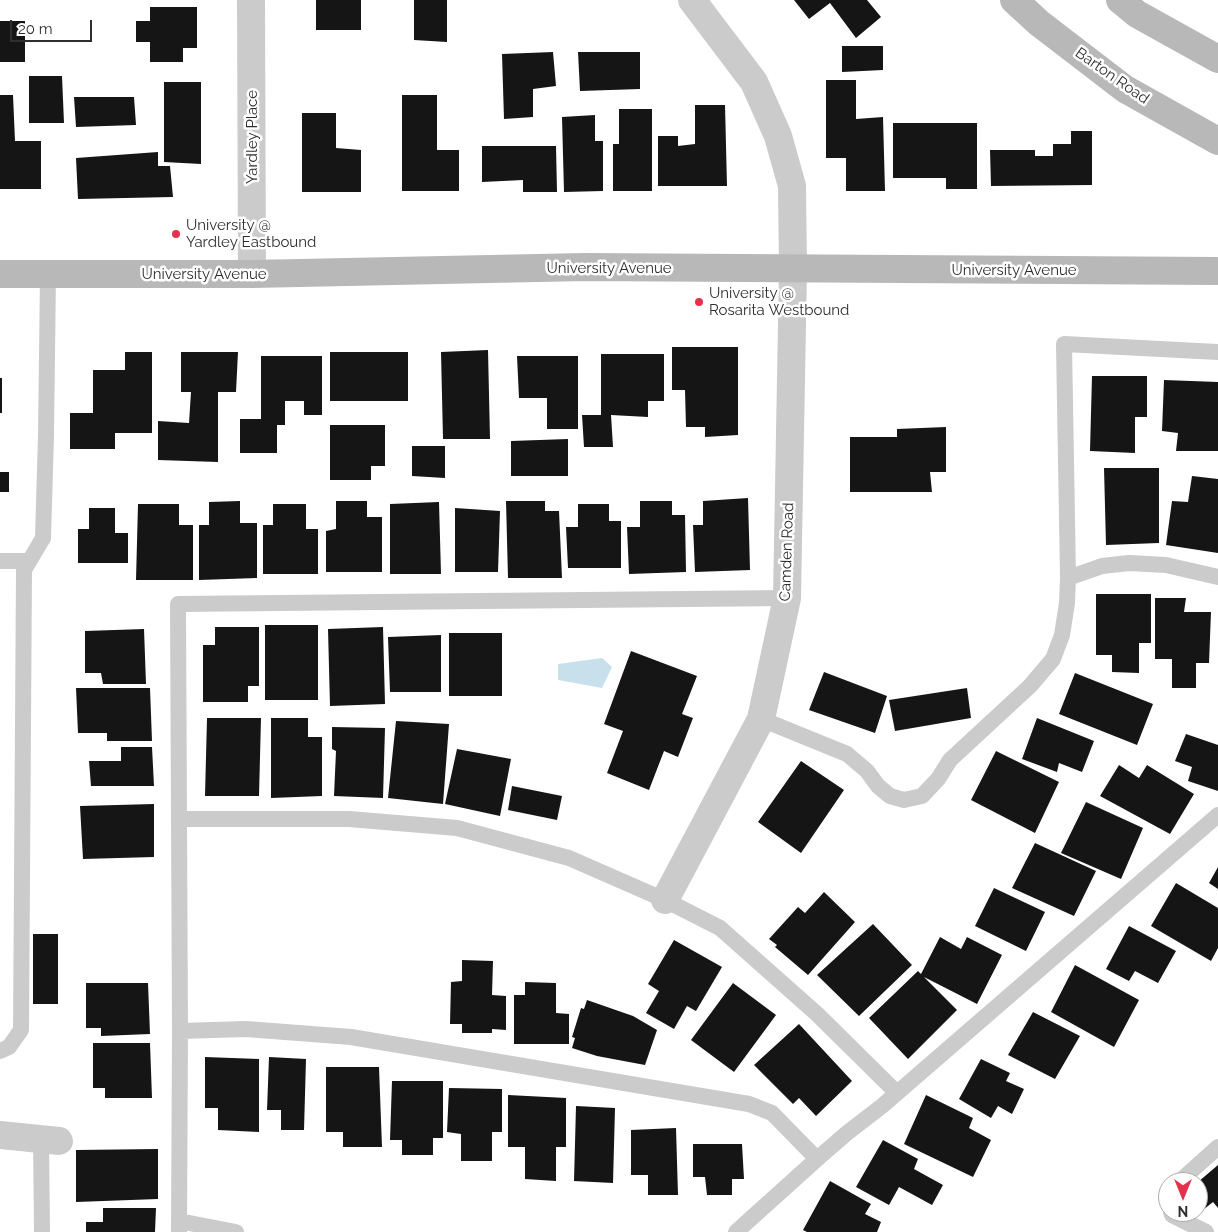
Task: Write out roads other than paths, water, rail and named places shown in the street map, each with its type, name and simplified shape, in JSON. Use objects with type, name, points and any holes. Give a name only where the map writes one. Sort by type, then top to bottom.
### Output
[{"type":"street","name":"Yardley Place","points":[[252,0],[252,274]]},
{"type":"street","name":"Camden Road","points":[[665,900],[761,719],[787,598],[793,268],[792,186],[778,136],[754,82],[692,0]]},
{"type":"street","name":"Barton Road","points":[[1014,0],[1039,23],[1125,89],[1218,141]]},
{"type":"street","points":[[1120,0],[1137,14],[1218,59]]},
{"type":"street","name":"University Avenue","points":[[0,274],[252,274],[585,267],[1218,271]]},
{"type":"street","points":[[0,1135],[50,1140]]},
{"type":"lane","points":[[0,1051],[9,1047],[21,1030],[24,570],[42,538],[46,434],[48,274]]},
{"type":"lane","points":[[761,719],[847,754],[867,771],[878,786],[890,796],[904,800],[922,796],[938,779],[950,760],[1030,686],[1053,659],[1062,635],[1067,603],[1068,578],[1064,344],[1218,352]]},
{"type":"lane","points":[[0,561],[29,561]]},
{"type":"lane","points":[[1068,578],[1102,566],[1129,563],[1166,565],[1218,577]]},
{"type":"lane","points":[[236,1232],[179,1227],[178,604],[787,598]]},
{"type":"lane","points":[[736,1232],[847,1132],[897,1093],[1218,815]]},
{"type":"lane","points":[[179,819],[349,819],[457,828],[568,858],[665,900],[720,928],[817,1014],[897,1093]]},
{"type":"lane","points":[[180,1031],[246,1029],[351,1037],[749,1104],[772,1113],[817,1159]]},
{"type":"lane","points":[[42,1232],[50,1140]]},
{"type":"lane","points":[[1190,1172],[1218,1147]]},
{"type":"lane","points":[[1186,1222],[1206,1232]]},
{"type":"water","points":[[602,658],[612,667],[602,688],[558,680],[558,664]]},
{"type":"place","name":"University @ Yardley Eastbound","points":[[176,234]]},
{"type":"place","name":"University @ Rosarita Westbound","points":[[699,302]]}]
